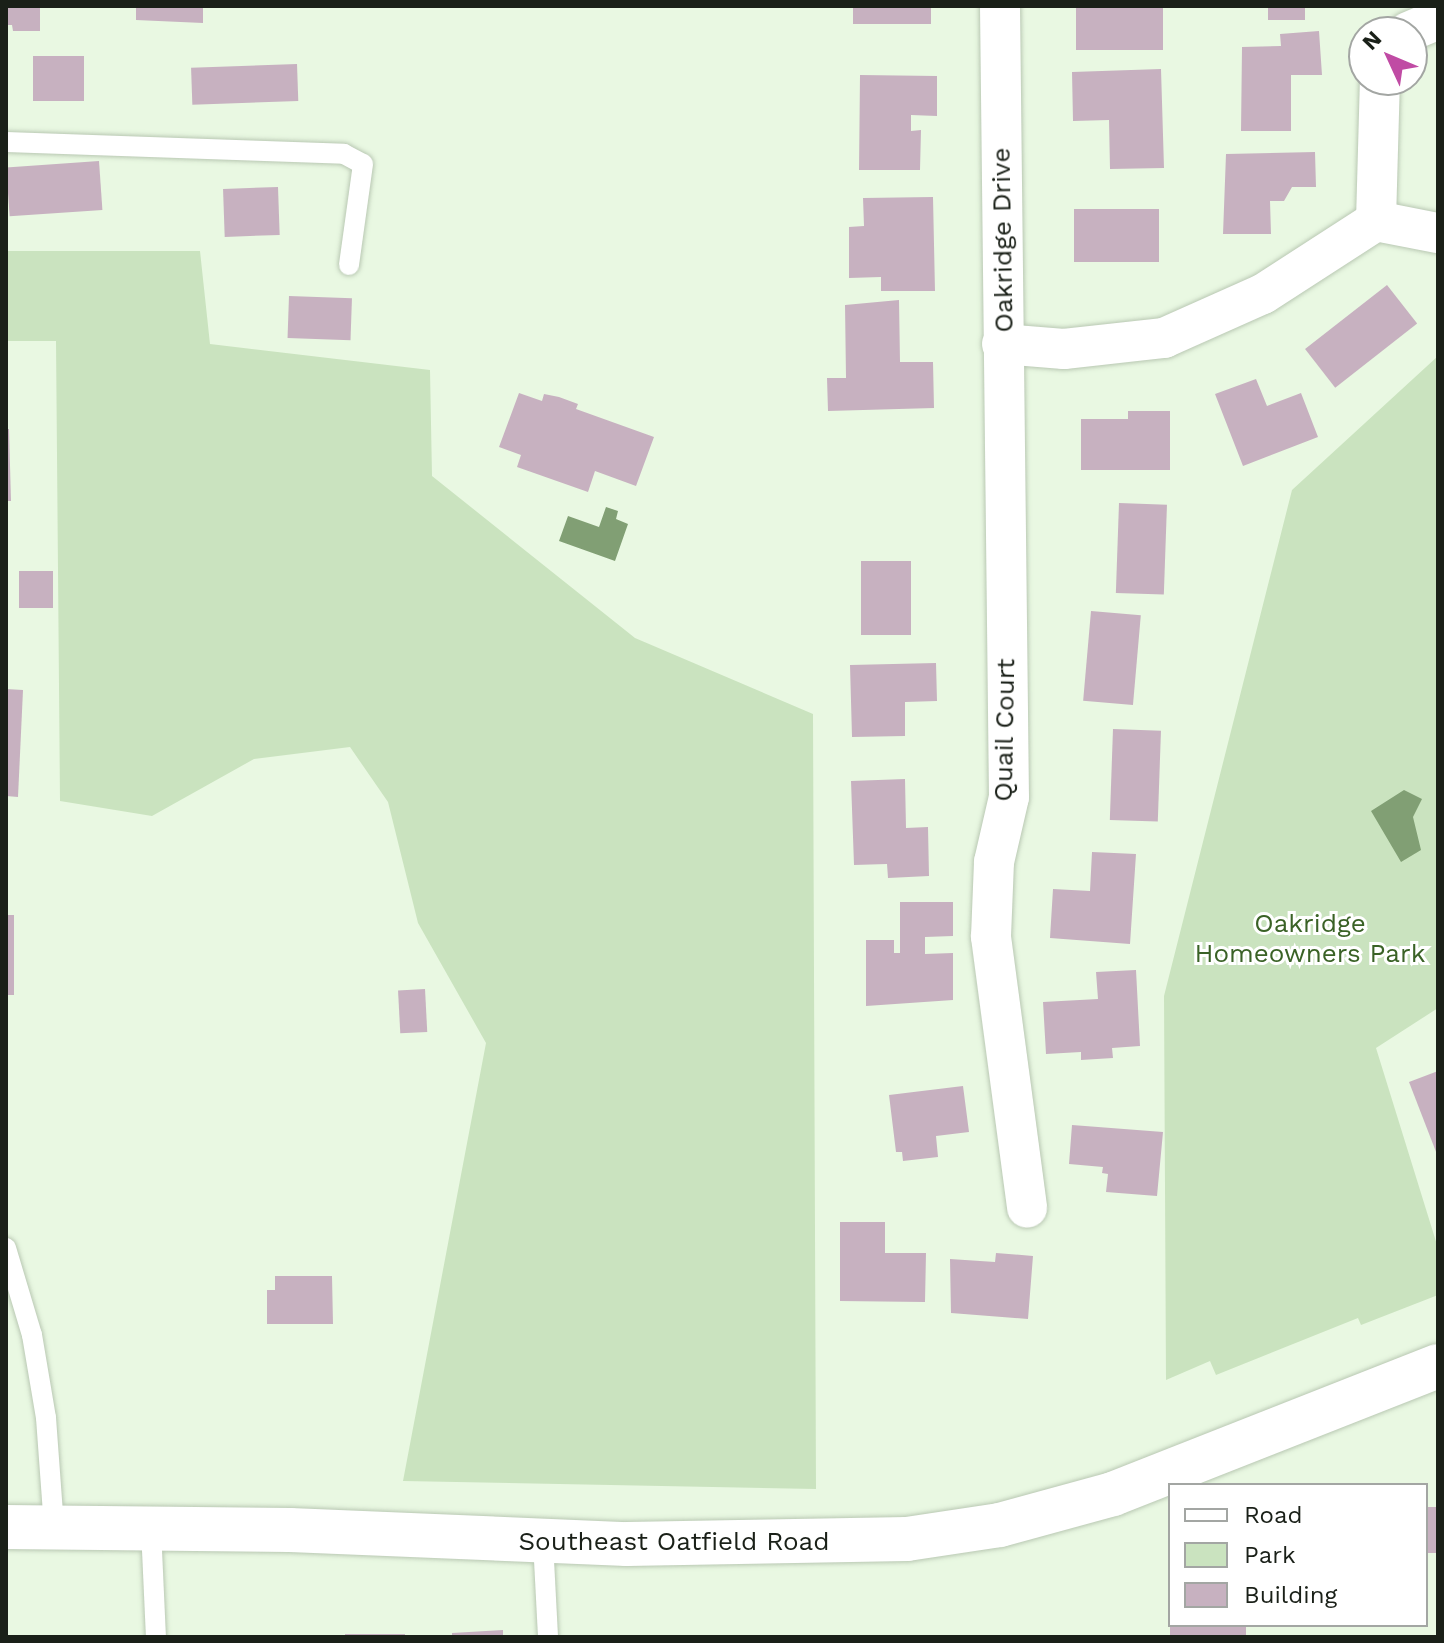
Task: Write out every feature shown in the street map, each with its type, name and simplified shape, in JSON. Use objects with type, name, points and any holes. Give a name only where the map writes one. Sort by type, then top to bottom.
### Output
[{"type":"main road","name":"Southeast Oatfield Road","points":[[6,1527],[151,1528],[543,1541],[820,1543],[907,1539],[1000,1525],[1113,1494],[1438,1366]]},
{"type":"street","name":"Oakridge Drive","points":[[1000,6],[1002,344],[1064,349],[1164,338],[1263,294],[1376,221]]},
{"type":"street","points":[[1380,96],[1376,221],[1438,233]]},
{"type":"street","name":"Quail Court","points":[[1002,344],[1009,797],[994,862],[991,937],[1027,1208]]},
{"type":"lane","points":[[6,142],[344,154],[363,164],[349,265]]},
{"type":"lane","points":[[6,1248],[32,1335],[46,1418],[54,1527]]},
{"type":"lane","points":[[151,1528],[156,1637]]},
{"type":"lane","points":[[543,1541],[548,1637]]},
{"type":"green space","points":[[6,251],[200,251],[210,344],[430,370],[432,476],[635,638],[813,714],[816,1489],[403,1481],[486,1043],[418,923],[388,802],[350,747],[254,759],[152,816],[60,801],[56,341],[6,341]]},
{"type":"green space","name":"Oakridge Homeowners Park","points":[[1438,356],[1438,1008],[1376,1048],[1438,1248],[1438,1295],[1361,1325],[1358,1318],[1216,1375],[1210,1361],[1166,1380],[1164,996],[1292,490]]},
{"type":"shaded area","points":[[606,507],[618,511],[616,519],[628,524],[615,561],[559,541],[568,516],[599,527]]},
{"type":"shaded area","points":[[1404,790],[1422,799],[1413,817],[1421,850],[1401,862],[1371,811]]},
{"type":"building","points":[[6,6],[40,6],[40,31],[13,31],[12,25],[6,25]]},
{"type":"building","points":[[136,6],[203,6],[203,23],[136,20]]},
{"type":"building","points":[[853,6],[931,6],[931,24],[853,24]]},
{"type":"building","points":[[1076,6],[1163,6],[1163,50],[1076,50]]},
{"type":"building","points":[[1268,6],[1305,6],[1305,20],[1268,20]]},
{"type":"building","points":[[1319,31],[1322,75],[1291,75],[1291,131],[1241,131],[1242,47],[1281,46],[1280,34]]},
{"type":"building","points":[[33,56],[84,56],[84,101],[33,101]]},
{"type":"building","points":[[297,64],[298,101],[192,105],[191,68]]},
{"type":"building","points":[[1161,69],[1164,168],[1110,169],[1109,120],[1073,121],[1072,72]]},
{"type":"building","points":[[860,75],[937,76],[937,116],[911,115],[911,131],[921,130],[920,170],[859,170]]},
{"type":"building","points":[[1315,152],[1316,187],[1292,187],[1284,201],[1270,201],[1271,234],[1223,234],[1226,154]]},
{"type":"building","points":[[99,161],[102,210],[10,216],[6,167]]},
{"type":"building","points":[[278,187],[280,235],[225,237],[223,189]]},
{"type":"building","points":[[933,197],[935,291],[881,291],[881,277],[849,278],[849,227],[864,226],[863,198]]},
{"type":"building","points":[[1074,209],[1159,209],[1159,262],[1074,262]]},
{"type":"building","points":[[1387,285],[1417,324],[1335,388],[1305,349]]},
{"type":"building","points":[[289,296],[352,298],[350,340],[288,338]]},
{"type":"building","points":[[899,300],[900,362],[933,362],[934,408],[828,411],[827,378],[846,378],[845,305]]},
{"type":"building","points":[[1256,379],[1267,406],[1301,393],[1318,437],[1243,466],[1215,394]]},
{"type":"building","points":[[519,393],[542,401],[544,394],[559,397],[578,404],[576,409],[654,437],[636,486],[595,471],[588,492],[517,467],[521,455],[499,447]]},
{"type":"building","points":[[1128,411],[1170,411],[1170,470],[1081,470],[1081,419],[1128,419]]},
{"type":"building","points":[[6,429],[9,429],[11,501],[6,501]]},
{"type":"building","points":[[1119,503],[1167,505],[1164,595],[1116,593]]},
{"type":"building","points":[[861,561],[911,561],[911,635],[861,635]]},
{"type":"building","points":[[19,571],[53,571],[53,608],[19,608]]},
{"type":"building","points":[[1091,611],[1141,615],[1133,705],[1083,701]]},
{"type":"building","points":[[936,663],[937,701],[905,702],[905,736],[852,737],[850,665]]},
{"type":"building","points":[[6,689],[23,690],[18,797],[6,796]]},
{"type":"building","points":[[1113,729],[1161,731],[1158,822],[1110,820]]},
{"type":"building","points":[[905,779],[906,828],[928,827],[929,876],[888,878],[887,864],[854,865],[851,781]]},
{"type":"building","points":[[1092,852],[1136,854],[1130,944],[1050,938],[1053,889],[1090,891]]},
{"type":"building","points":[[900,902],[953,902],[953,936],[925,937],[925,954],[953,953],[953,1000],[866,1006],[866,940],[894,940],[894,953],[900,953]]},
{"type":"building","points":[[6,915],[14,915],[14,995],[6,995]]},
{"type":"building","points":[[1136,970],[1140,1046],[1112,1048],[1113,1058],[1081,1060],[1081,1052],[1046,1054],[1043,1002],[1098,999],[1096,972]]},
{"type":"building","points":[[425,989],[427,1032],[400,1033],[398,990]]},
{"type":"building","points":[[1438,1071],[1438,1157],[1409,1082]]},
{"type":"building","points":[[963,1086],[969,1132],[936,1136],[938,1157],[903,1161],[902,1152],[896,1152],[889,1095]]},
{"type":"building","points":[[1072,1125],[1163,1132],[1157,1196],[1106,1192],[1108,1174],[1102,1173],[1103,1167],[1069,1164]]},
{"type":"building","points":[[840,1222],[885,1222],[885,1253],[926,1253],[925,1302],[840,1301]]},
{"type":"building","points":[[996,1253],[1033,1256],[1028,1319],[951,1313],[950,1259],[995,1262]]},
{"type":"building","points":[[275,1276],[332,1276],[333,1324],[267,1324],[267,1290],[275,1290]]},
{"type":"building","points":[[1428,1507],[1438,1507],[1438,1553],[1428,1553]]},
{"type":"building","points":[[1170,1627],[1246,1627],[1246,1637],[1170,1637]]},
{"type":"building","points":[[503,1630],[503,1637],[452,1637],[452,1633]]},
{"type":"building","points":[[345,1634],[405,1634],[405,1637],[345,1637]]}]
